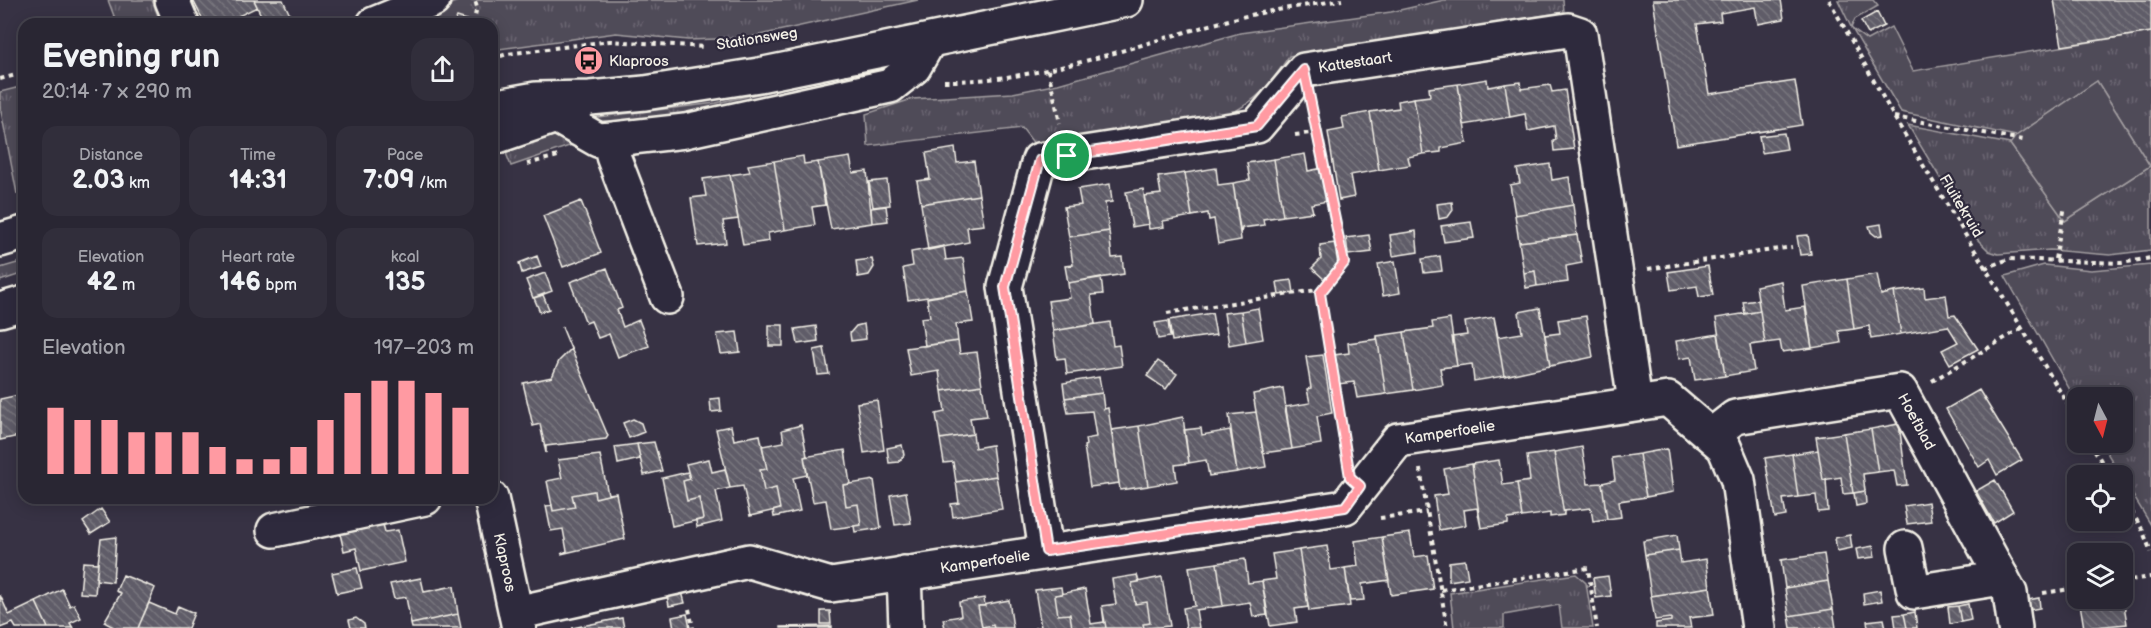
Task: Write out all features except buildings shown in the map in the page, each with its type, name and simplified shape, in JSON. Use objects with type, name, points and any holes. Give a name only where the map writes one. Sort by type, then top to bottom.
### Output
[{"type":"street","points":[[172,0],[180,18]]},
{"type":"street","points":[[389,18],[433,0]]},
{"type":"street","points":[[498,106],[536,99],[590,99],[759,75],[1126,0]]},
{"type":"street","name":"Kattestaart","points":[[1046,551],[1005,287],[1040,160],[1257,126],[1304,70],[1568,30],[1580,34],[1635,402]]},
{"type":"street","points":[[556,116],[606,140],[686,131],[854,96],[890,86],[914,67],[929,40]]},
{"type":"street","points":[[498,136],[556,116],[590,99]]},
{"type":"street","points":[[606,140],[667,297]]},
{"type":"street","points":[[0,240],[18,235]]},
{"type":"street","points":[[0,310],[18,305]]},
{"type":"street","name":"Hoefblad","points":[[1712,435],[1735,417],[1900,391],[2006,585]]},
{"type":"street","name":"Kamperfoelie","points":[[518,621],[749,561],[831,585],[1345,507],[1398,440],[1635,402],[1668,399],[1724,447],[1738,480],[1759,628]]},
{"type":"street","points":[[274,530],[397,504]]},
{"type":"street","name":"Klaproos","points":[[492,504],[518,621]]},
{"type":"street","points":[[1905,548],[1914,592],[2006,585],[2015,628]]},
{"type":"street","points":[[904,573],[906,628]]},
{"type":"path","points":[[474,18],[477,7],[475,0]]},
{"type":"path","points":[[902,76],[925,81],[987,81],[1103,57],[1227,20],[1342,0]]},
{"type":"path","name":"Fluitekruid","points":[[1829,0],[1894,117],[2067,403]]},
{"type":"path","name":"Stationsweg","points":[[498,57],[610,41],[714,47]]},
{"type":"path","points":[[1048,70],[1067,156]]},
{"type":"path","points":[[1304,70],[1344,263],[1320,293],[1350,477],[1360,486]]},
{"type":"path","points":[[0,80],[18,75]]},
{"type":"path","points":[[1894,117],[2023,140]]},
{"type":"path","points":[[524,165],[606,140]]},
{"type":"path","points":[[2055,259],[2065,206]]},
{"type":"path","points":[[1616,274],[1792,247]]},
{"type":"path","points":[[1985,268],[2009,259],[2121,263],[2151,258]]},
{"type":"path","points":[[1167,313],[1323,290]]},
{"type":"path","points":[[1903,397],[2022,328]]},
{"type":"path","points":[[1414,436],[1447,628]]},
{"type":"path","points":[[2133,514],[2151,552]]},
{"type":"path","points":[[1441,590],[1588,568],[1597,628]]},
{"type":"path","points":[[2133,579],[2151,577]]},
{"type":"green space","points":[[108,0],[152,0],[159,18],[115,18]]},
{"type":"green space","points":[[461,0],[918,0],[746,38],[688,40],[616,33],[498,49],[498,18],[412,18]]},
{"type":"green space","points":[[1444,0],[1563,0],[1564,12],[1289,56],[1263,91],[1238,110],[1227,115],[1035,145],[1022,128],[868,146],[866,114],[912,99],[1013,93],[1058,84],[1240,33],[1391,12]]},
{"type":"green space","points":[[1838,0],[1873,0],[1878,6],[1855,19],[1851,27]]},
{"type":"green space","points":[[1891,27],[1913,71],[2151,32],[2151,250],[2110,255],[2050,250],[1998,254],[1989,251],[1977,239],[1908,125],[2010,144],[2065,221],[2150,166],[2097,81],[2016,136],[1901,112],[1852,29],[1867,40]]},
{"type":"green space","points":[[862,71],[864,78],[669,121],[598,126],[589,118],[716,103]]},
{"type":"green space","points":[[2097,81],[2150,166],[2065,221],[2010,144],[2016,136]]},
{"type":"green space","points":[[18,88],[18,194],[0,106],[0,92]]},
{"type":"green space","points":[[551,130],[581,142],[511,166],[504,148]]},
{"type":"green space","points":[[18,263],[18,275],[0,281],[0,268]]},
{"type":"green space","points":[[2044,265],[2091,270],[2151,265],[2151,525],[2133,495],[2133,465],[2114,465],[2107,453],[2133,453],[2133,387],[2068,387],[2005,276]]},
{"type":"green space","points":[[1576,574],[1586,583],[1593,628],[1562,628],[1559,605],[1504,615],[1504,628],[1454,628],[1450,593]]},
{"type":"place","name":"Klaproos","points":[[588,61]]},
{"type":"route","points":[[1304,70],[1344,263],[1320,293],[1350,477],[1360,486],[1345,507],[1046,551],[1005,287],[1040,160],[1067,156],[1257,126],[1304,70]]}]
